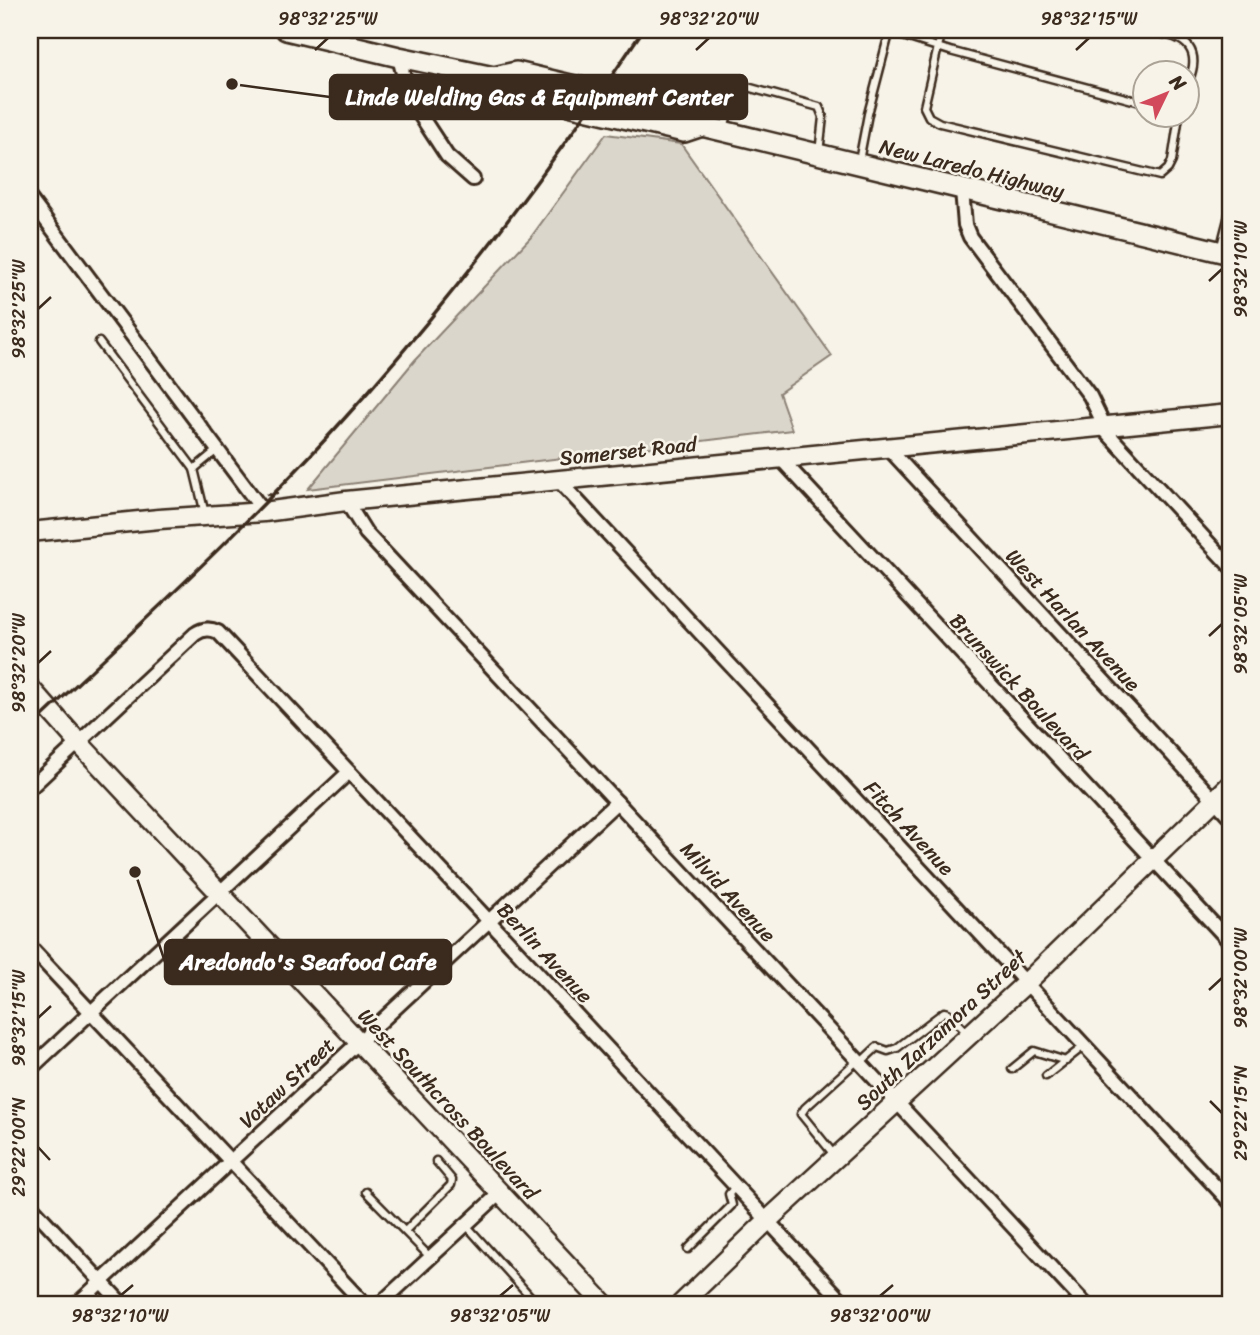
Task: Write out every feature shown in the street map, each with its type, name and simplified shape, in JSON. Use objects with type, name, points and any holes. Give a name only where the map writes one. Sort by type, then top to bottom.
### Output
[{"type":"main road","name":"New Laredo Highway","points":[[286,30],[494,77],[516,72],[601,92],[688,113],[702,126],[724,132],[1225,253]]},
{"type":"main road","name":"Somerset Road","points":[[30,532],[205,516],[263,504],[346,501],[1230,414]]},
{"type":"main road","name":"West Southcross Boulevard","points":[[30,688],[605,1305]]},
{"type":"main road","name":"South Zarzamora Street","points":[[684,1304],[768,1220],[1026,983],[1230,785]]},
{"type":"street","points":[[399,57],[408,94],[425,123],[447,156],[472,178]]},
{"type":"street","points":[[962,190],[965,225],[970,237],[1090,396],[1102,425],[1230,566]]},
{"type":"street","points":[[30,200],[218,450],[263,504]]},
{"type":"street","name":"West Harlan Avenue","points":[[888,448],[1230,817]]},
{"type":"street","name":"Brunswick Boulevard","points":[[780,458],[1230,942]]},
{"type":"street","name":"Fitch Avenue","points":[[559,481],[1230,1202]]},
{"type":"street","name":"Milvid Avenue","points":[[346,501],[366,533],[1086,1305]]},
{"type":"street","name":"Berlin Avenue","points":[[79,743],[195,634],[201,630],[213,629],[218,632],[846,1305]]},
{"type":"street","points":[[30,788],[79,743]]},
{"type":"street","points":[[30,1069],[349,772]]},
{"type":"street","name":"Votaw Street","points":[[76,1305],[617,802]]},
{"type":"street","points":[[30,947],[365,1305]]},
{"type":"street","points":[[379,1305],[500,1193]]},
{"type":"street","points":[[30,1205],[123,1305]]},
{"type":"lane","points":[[942,30],[923,107],[929,117],[940,123],[1160,176],[1172,161],[1177,130]]},
{"type":"lane","points":[[1140,30],[1179,38],[1188,45],[1192,60]]},
{"type":"lane","points":[[859,165],[868,114],[890,31],[937,47],[1130,99]]},
{"type":"lane","points":[[724,132],[733,90],[740,85],[818,107],[823,117],[819,155]]},
{"type":"lane","points":[[1225,253],[1230,211]]},
{"type":"lane","points":[[99,342],[194,469],[205,516]]},
{"type":"lane","points":[[194,469],[218,450]]},
{"type":"lane","points":[[837,1157],[801,1114],[805,1108],[877,1047],[888,1051],[897,1048],[944,1012],[969,1035]]},
{"type":"lane","points":[[1046,1076],[1084,1046]]},
{"type":"lane","points":[[1012,1069],[1034,1051],[1066,1061]]},
{"type":"lane","points":[[405,1231],[451,1185],[453,1180],[436,1161]]},
{"type":"lane","points":[[688,1249],[732,1205],[729,1194],[736,1186]]},
{"type":"lane","points":[[366,1192],[430,1257]]},
{"type":"lane","points":[[466,1225],[538,1305]]},
{"type":"path","points":[[263,504],[278,493]]},
{"type":"shaded area","points":[[606,134],[681,144],[832,356],[779,393],[792,430],[308,489],[415,360],[531,237]]},
{"type":"railway","points":[[30,728],[245,522],[368,392],[512,216],[643,30]]},
{"type":"place","name":"Linde Welding Gas & Equipment Center","points":[[232,84]]},
{"type":"place","name":"Aredondo's Seafood Cafe","points":[[135,872]]}]
